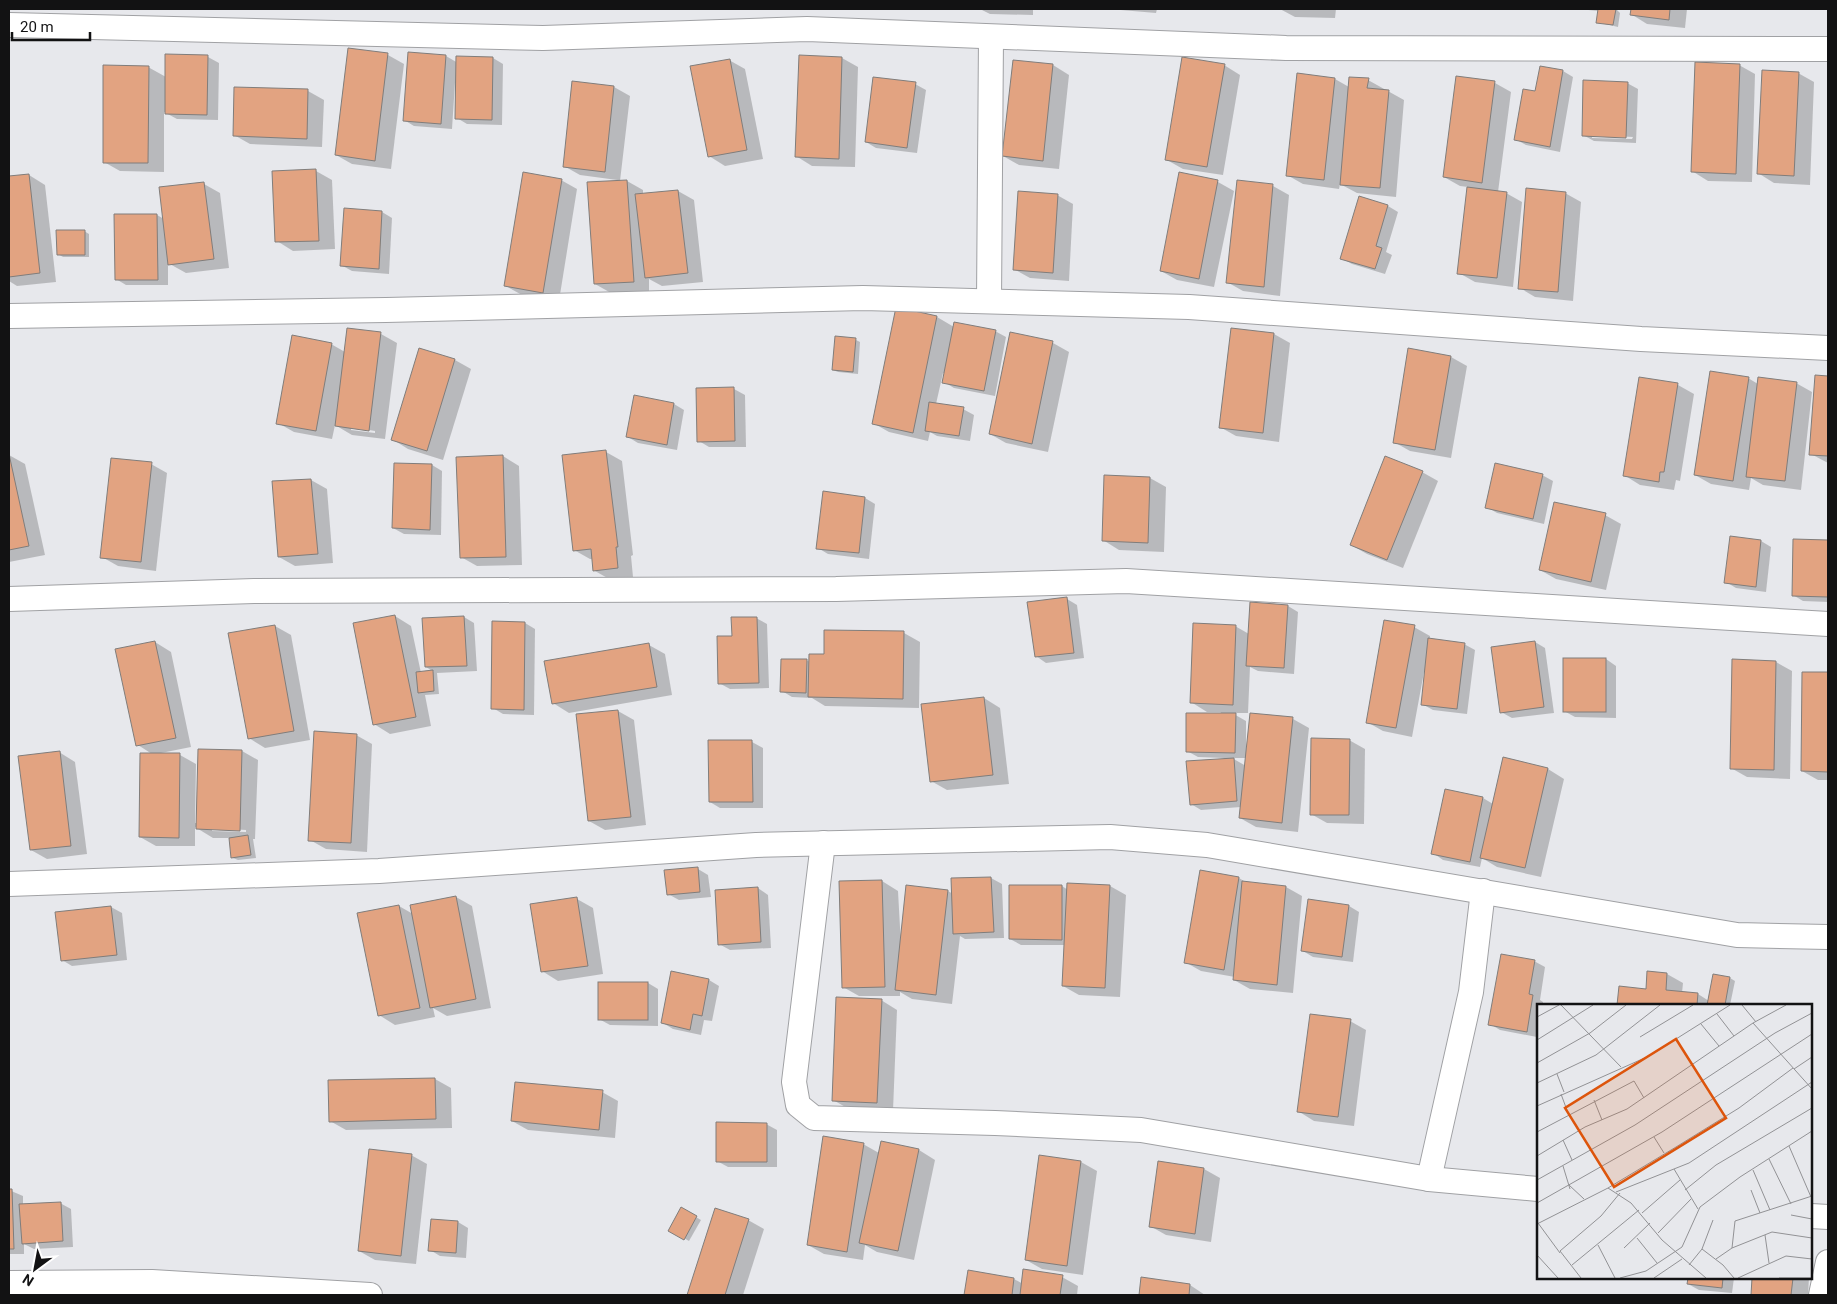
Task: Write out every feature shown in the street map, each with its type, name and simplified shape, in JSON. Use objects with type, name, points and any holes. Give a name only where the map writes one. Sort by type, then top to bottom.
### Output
[{"type":"street","points":[[9,25],[543,38],[807,29],[1286,48],[1828,49]]},
{"type":"street","points":[[989,301],[991,36]]},
{"type":"street","points":[[9,316],[386,310],[863,298],[1189,307],[1631,338],[1828,348]]},
{"type":"street","points":[[9,599],[254,591],[836,589],[1126,581],[1828,624]]},
{"type":"street","points":[[9,884],[379,871],[756,845],[1110,837],[1208,845],[1737,935],[1828,937]]},
{"type":"street","points":[[823,843],[794,1082],[798,1105],[814,1118],[995,1122],[1141,1130],[1429,1179],[1537,1189]]},
{"type":"street","points":[[1429,1179],[1471,992],[1483,891]]},
{"type":"street","points":[[1812,1216],[1828,1217]]},
{"type":"street","points":[[1821,1295],[1828,1262]]},
{"type":"street","points":[[9,1284],[152,1282],[370,1295]]},
{"type":"building","points":[[1598,9],[1616,9],[1613,25],[1596,23]]},
{"type":"building","points":[[1631,9],[1670,9],[1669,20],[1630,15]]},
{"type":"building","points":[[348,48],[388,53],[375,161],[335,155]]},
{"type":"building","points":[[408,52],[446,55],[441,124],[403,121]]},
{"type":"building","points":[[165,54],[208,55],[207,115],[165,114]]},
{"type":"building","points":[[799,55],[842,57],[839,159],[795,157]]},
{"type":"building","points":[[456,56],[493,57],[492,120],[455,119]]},
{"type":"building","points":[[1182,57],[1225,64],[1207,167],[1165,160]]},
{"type":"building","points":[[730,59],[747,150],[708,157],[690,66]]},
{"type":"building","points":[[1013,60],[1053,64],[1043,161],[1002,156]]},
{"type":"building","points":[[1695,62],[1740,64],[1736,174],[1691,172]]},
{"type":"building","points":[[103,65],[149,66],[148,163],[103,163]]},
{"type":"building","points":[[1540,66],[1563,70],[1550,147],[1514,140],[1523,89],[1535,91]]},
{"type":"building","points":[[1762,70],[1799,72],[1794,176],[1757,174]]},
{"type":"building","points":[[1297,73],[1335,78],[1324,180],[1286,176]]},
{"type":"building","points":[[1456,76],[1495,81],[1482,183],[1443,177]]},
{"type":"building","points":[[873,77],[916,82],[907,148],[865,142]]},
{"type":"building","points":[[1349,77],[1369,78],[1367,88],[1389,90],[1380,188],[1340,185]]},
{"type":"building","points":[[1583,80],[1628,82],[1626,138],[1582,136]]},
{"type":"building","points":[[572,81],[614,86],[605,172],[563,167]]},
{"type":"building","points":[[234,87],[308,89],[307,139],[233,136]]},
{"type":"building","points":[[316,169],[319,241],[275,242],[272,171]]},
{"type":"building","points":[[523,172],[562,179],[543,293],[504,286]]},
{"type":"building","points":[[1179,172],[1218,180],[1199,279],[1160,271]]},
{"type":"building","points":[[29,174],[40,273],[9,277],[9,176]]},
{"type":"building","points":[[627,180],[634,282],[594,284],[587,182]]},
{"type":"building","points":[[1237,180],[1273,184],[1264,287],[1226,283]]},
{"type":"building","points":[[204,182],[214,259],[168,265],[159,187]]},
{"type":"building","points":[[1467,187],[1507,192],[1497,278],[1457,274]]},
{"type":"building","points":[[1526,188],[1566,192],[1558,292],[1518,289]]},
{"type":"building","points":[[678,190],[688,273],[645,278],[635,194]]},
{"type":"building","points":[[1018,191],[1058,194],[1053,273],[1013,270]]},
{"type":"building","points":[[1359,196],[1388,205],[1376,246],[1382,248],[1375,269],[1340,259]]},
{"type":"building","points":[[344,208],[382,211],[379,269],[340,266]]},
{"type":"building","points":[[114,214],[157,214],[158,280],[115,280]]},
{"type":"building","points":[[56,230],[85,230],[85,255],[57,255]]},
{"type":"building","points":[[896,307],[937,316],[913,433],[872,424]]},
{"type":"building","points":[[954,322],[996,330],[984,391],[942,383]]},
{"type":"building","points":[[347,328],[381,332],[369,431],[335,426]]},
{"type":"building","points":[[1231,328],[1274,333],[1263,433],[1219,428]]},
{"type":"building","points":[[1010,332],[1053,341],[1032,444],[989,434]]},
{"type":"building","points":[[292,335],[332,343],[316,431],[276,424]]},
{"type":"building","points":[[835,336],[856,338],[853,372],[832,370]]},
{"type":"building","points":[[419,348],[455,359],[427,451],[391,440]]},
{"type":"building","points":[[1408,348],[1451,356],[1435,450],[1393,443]]},
{"type":"building","points":[[1710,371],[1749,377],[1733,481],[1694,475]]},
{"type":"building","points":[[1815,375],[1828,376],[1828,456],[1809,455]]},
{"type":"building","points":[[1639,377],[1678,383],[1664,472],[1660,472],[1659,482],[1623,476]]},
{"type":"building","points":[[1758,377],[1797,382],[1785,481],[1746,477]]},
{"type":"building","points":[[734,387],[735,441],[697,442],[696,388]]},
{"type":"building","points":[[634,395],[674,403],[667,445],[626,437]]},
{"type":"building","points":[[929,402],[964,407],[959,436],[925,431]]},
{"type":"building","points":[[606,450],[618,547],[616,547],[618,568],[593,571],[591,549],[573,551],[562,455]]},
{"type":"building","points":[[9,454],[29,546],[9,550]]},
{"type":"building","points":[[503,455],[506,557],[460,558],[456,457]]},
{"type":"building","points":[[1385,456],[1423,471],[1387,560],[1350,545]]},
{"type":"building","points":[[111,458],[152,462],[141,562],[100,558]]},
{"type":"building","points":[[394,463],[432,464],[430,530],[392,528]]},
{"type":"building","points":[[1495,463],[1543,474],[1533,519],[1485,508]]},
{"type":"building","points":[[1104,475],[1150,477],[1148,543],[1102,541]]},
{"type":"building","points":[[311,479],[318,554],[278,557],[272,481]]},
{"type":"building","points":[[823,491],[865,497],[859,553],[816,549]]},
{"type":"building","points":[[1554,502],[1606,513],[1591,582],[1539,570]]},
{"type":"building","points":[[1730,536],[1761,540],[1756,587],[1724,583]]},
{"type":"building","points":[[1793,539],[1828,540],[1828,597],[1792,596]]},
{"type":"building","points":[[1067,597],[1074,653],[1035,657],[1027,602]]},
{"type":"building","points":[[1250,602],[1288,605],[1284,668],[1246,666]]},
{"type":"building","points":[[395,615],[416,717],[373,725],[353,623]]},
{"type":"building","points":[[464,616],[467,666],[425,667],[422,618]]},
{"type":"building","points":[[731,617],[757,617],[759,683],[718,684],[717,636],[732,636]]},
{"type":"building","points":[[1384,620],[1415,625],[1396,728],[1366,723]]},
{"type":"building","points":[[492,621],[525,622],[524,710],[491,709]]},
{"type":"building","points":[[1193,623],[1236,625],[1233,705],[1190,703]]},
{"type":"building","points":[[275,625],[294,731],[248,739],[228,633]]},
{"type":"building","points":[[824,630],[904,631],[903,699],[808,697],[809,654],[824,654]]},
{"type":"building","points":[[1428,638],[1465,643],[1457,709],[1421,705]]},
{"type":"building","points":[[155,641],[176,738],[136,746],[115,649]]},
{"type":"building","points":[[1535,641],[1544,707],[1500,713],[1491,647]]},
{"type":"building","points":[[649,643],[657,687],[552,704],[544,661]]},
{"type":"building","points":[[1563,658],[1606,658],[1606,712],[1563,712]]},
{"type":"building","points":[[781,659],[807,659],[806,693],[780,692]]},
{"type":"building","points":[[1732,659],[1776,661],[1774,770],[1730,769]]},
{"type":"building","points":[[433,670],[434,691],[418,693],[416,672]]},
{"type":"building","points":[[1802,672],[1828,672],[1828,772],[1801,771]]},
{"type":"building","points":[[984,697],[993,775],[930,782],[921,704]]},
{"type":"building","points":[[618,710],[631,817],[588,821],[576,714]]},
{"type":"building","points":[[1186,713],[1236,713],[1235,753],[1186,752]]},
{"type":"building","points":[[1250,713],[1293,717],[1282,823],[1239,818]]},
{"type":"building","points":[[314,731],[357,734],[351,843],[308,841]]},
{"type":"building","points":[[1311,738],[1350,739],[1349,815],[1310,815]]},
{"type":"building","points":[[708,740],[752,740],[753,802],[709,802]]},
{"type":"building","points":[[198,749],[242,750],[240,831],[196,829]]},
{"type":"building","points":[[60,751],[71,846],[30,850],[18,756]]},
{"type":"building","points":[[140,753],[180,753],[179,838],[139,837]]},
{"type":"building","points":[[1503,757],[1548,768],[1525,868],[1480,858]]},
{"type":"building","points":[[1234,758],[1237,801],[1190,805],[1186,761]]},
{"type":"building","points":[[1445,789],[1483,797],[1470,862],[1431,854]]},
{"type":"building","points":[[248,835],[251,855],[231,858],[229,838]]},
{"type":"building","points":[[698,867],[700,892],[667,895],[664,870]]},
{"type":"building","points":[[1200,870],[1239,877],[1224,970],[1184,963]]},
{"type":"building","points":[[991,877],[994,932],[953,934],[951,878]]},
{"type":"building","points":[[882,880],[885,987],[842,988],[839,881]]},
{"type":"building","points":[[1242,881],[1286,886],[1277,985],[1233,980]]},
{"type":"building","points":[[1067,883],[1110,885],[1105,988],[1062,986]]},
{"type":"building","points":[[906,885],[948,890],[936,995],[895,990]]},
{"type":"building","points":[[1009,885],[1062,885],[1062,940],[1009,939]]},
{"type":"building","points":[[758,887],[761,942],[718,945],[715,890]]},
{"type":"building","points":[[456,896],[476,999],[430,1008],[410,905]]},
{"type":"building","points":[[577,897],[588,966],[541,972],[530,904]]},
{"type":"building","points":[[1308,899],[1349,905],[1342,957],[1301,951]]},
{"type":"building","points":[[399,905],[420,1008],[378,1016],[357,913]]},
{"type":"building","points":[[111,906],[117,955],[61,961],[55,912]]},
{"type":"building","points":[[1501,954],[1535,960],[1529,994],[1533,995],[1527,1032],[1488,1025]]},
{"type":"building","points":[[671,971],[709,979],[702,1016],[693,1014],[690,1030],[661,1023]]},
{"type":"building","points":[[1647,971],[1667,973],[1666,990],[1698,993],[1697,1004],[1617,1004],[1619,986],[1646,989]]},
{"type":"building","points":[[1713,974],[1730,977],[1725,1004],[1707,1004]]},
{"type":"building","points":[[598,982],[648,982],[648,1020],[598,1020]]},
{"type":"building","points":[[836,997],[882,999],[877,1103],[832,1101]]},
{"type":"building","points":[[1310,1014],[1351,1019],[1338,1117],[1297,1112]]},
{"type":"building","points":[[435,1078],[436,1119],[329,1122],[328,1080]]},
{"type":"building","points":[[515,1082],[603,1090],[599,1130],[511,1121]]},
{"type":"building","points":[[716,1122],[767,1123],[767,1162],[716,1162]]},
{"type":"building","points":[[823,1136],[864,1143],[847,1252],[807,1245]]},
{"type":"building","points":[[881,1141],[919,1149],[898,1251],[859,1243]]},
{"type":"building","points":[[369,1149],[412,1154],[401,1256],[358,1251]]},
{"type":"building","points":[[1039,1155],[1081,1161],[1067,1266],[1025,1260]]},
{"type":"building","points":[[1158,1161],[1204,1168],[1195,1234],[1149,1227]]},
{"type":"building","points":[[9,1189],[12,1189],[14,1249],[9,1249]]},
{"type":"building","points":[[61,1202],[63,1241],[22,1244],[19,1204]]},
{"type":"building","points":[[681,1207],[697,1216],[684,1240],[668,1231]]},
{"type":"building","points":[[715,1208],[749,1219],[725,1295],[687,1295]]},
{"type":"building","points":[[431,1219],[458,1221],[456,1253],[428,1251]]},
{"type":"building","points":[[1023,1269],[1063,1275],[1060,1295],[1020,1295]]},
{"type":"building","points":[[968,1270],[1014,1278],[1012,1295],[964,1295]]},
{"type":"building","points":[[1141,1277],[1190,1284],[1189,1295],[1139,1295]]},
{"type":"building","points":[[1688,1279],[1723,1279],[1722,1288],[1687,1284]]},
{"type":"building","points":[[1752,1279],[1793,1279],[1791,1295],[1751,1295]]}]
